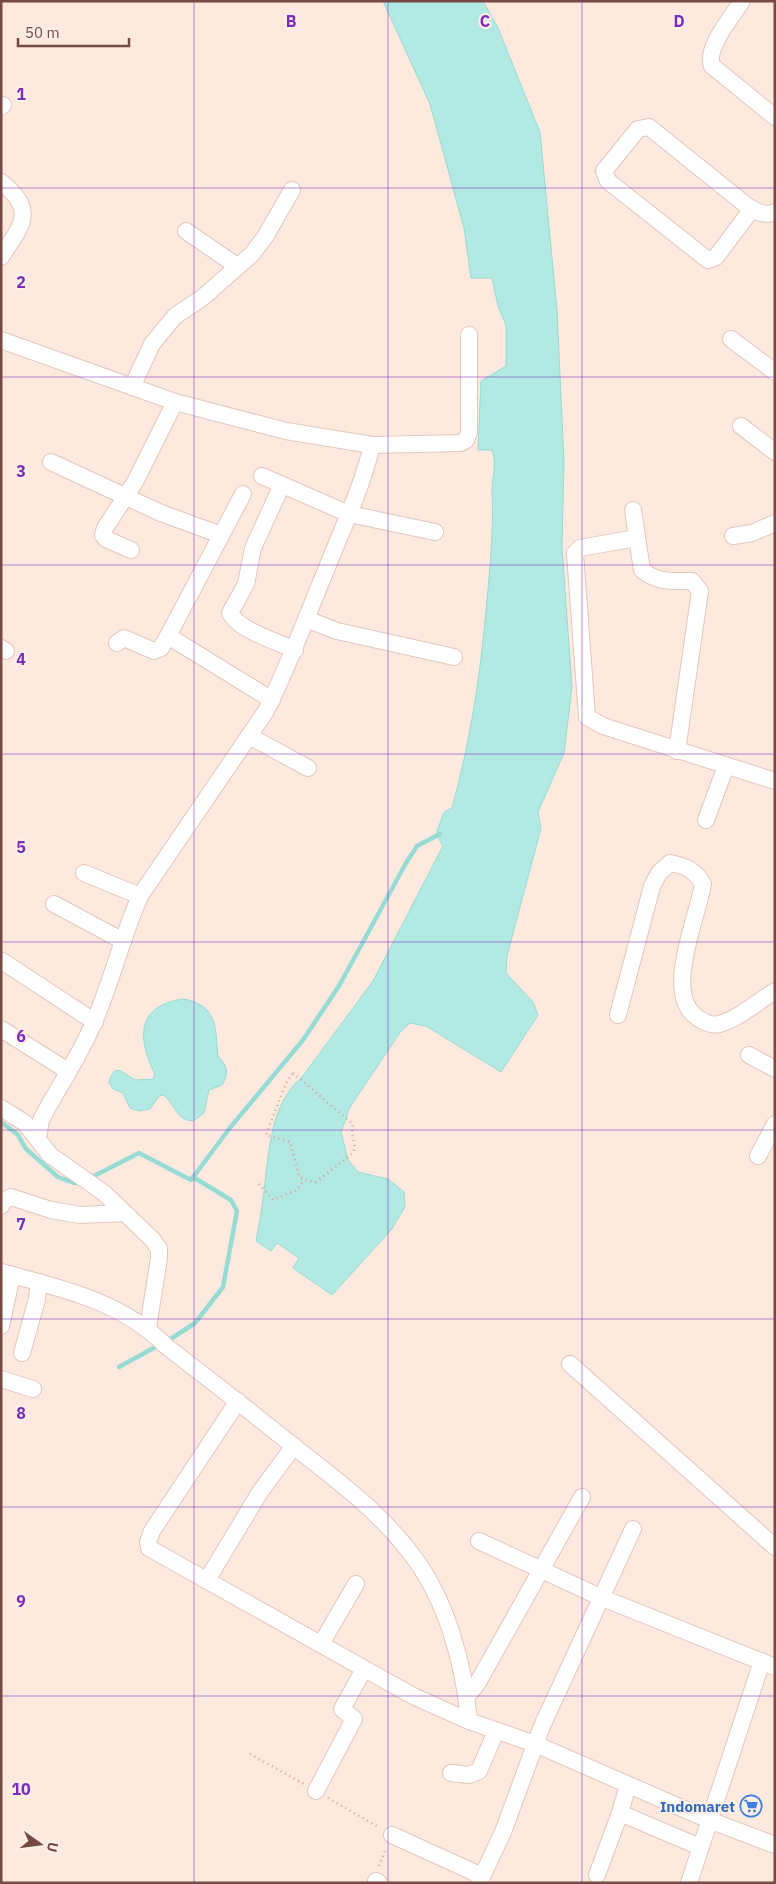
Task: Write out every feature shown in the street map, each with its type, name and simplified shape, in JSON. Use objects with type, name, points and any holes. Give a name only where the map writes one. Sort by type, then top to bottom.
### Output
[{"type":"street","points":[[742,1],[712,49],[710,60],[712,66],[775,117]]},
{"type":"street","points":[[752,209],[716,257],[708,260],[608,181],[604,171],[638,129],[649,127],[752,209],[760,214],[775,212]]},
{"type":"street","points":[[1,182],[16,194],[22,204],[22,214],[20,227],[1,256]]},
{"type":"street","points":[[132,387],[152,344],[175,316],[202,298],[236,266],[252,254],[265,237],[292,190]]},
{"type":"street","points":[[186,232],[236,266]]},
{"type":"street","points":[[1,340],[175,402],[286,431],[372,445],[461,443],[466,440],[469,432],[469,335]]},
{"type":"street","points":[[731,339],[775,372]]},
{"type":"street","points":[[131,550],[106,539],[103,535],[105,528],[135,482],[175,402]]},
{"type":"street","points":[[741,426],[775,452]]},
{"type":"street","points":[[38,1138],[41,1120],[95,1022],[127,926],[140,896],[272,700],[295,650],[349,514],[363,477],[372,445]]},
{"type":"street","points":[[51,462],[161,513],[221,535]]},
{"type":"street","points":[[262,476],[282,487],[349,514],[435,532]]},
{"type":"street","points":[[282,487],[253,548],[246,584],[230,613],[234,620],[246,628],[295,650]]},
{"type":"street","points":[[117,643],[124,638],[154,651],[160,648],[244,494]]},
{"type":"street","points":[[633,510],[642,570],[650,577],[661,580],[692,581],[700,591],[677,751]]},
{"type":"street","points":[[733,536],[752,533],[775,523]]},
{"type":"street","points":[[636,538],[580,548],[575,553],[587,717],[596,724],[775,781]]},
{"type":"street","points":[[306,619],[337,631],[454,656]]},
{"type":"street","points":[[168,636],[272,700]]},
{"type":"street","points":[[248,736],[308,768]]},
{"type":"street","points":[[706,820],[726,766]]},
{"type":"street","points":[[618,1015],[652,886],[659,873],[670,863],[685,866],[697,874],[703,884],[683,965],[683,988],[687,1004],[693,1015],[704,1022],[717,1025],[734,1018],[775,991]]},
{"type":"street","points":[[84,872],[140,896]]},
{"type":"street","points":[[54,904],[123,941]]},
{"type":"street","points":[[2,961],[95,1022]]},
{"type":"street","points":[[1,1029],[68,1071]]},
{"type":"street","points":[[749,1055],[775,1069]]},
{"type":"street","points":[[1,1108],[25,1123],[50,1155],[85,1179],[153,1240],[159,1249],[148,1328]]},
{"type":"street","points":[[758,1156],[775,1124]]},
{"type":"street","points":[[1,1206],[4,1201],[11,1198],[51,1210],[80,1215],[124,1213]]},
{"type":"street","points":[[1,1326],[6,1274],[78,1292],[148,1328],[164,1344],[351,1492],[410,1551],[428,1579],[452,1636],[467,1696],[469,1721]]},
{"type":"street","points":[[22,1354],[37,1299],[39,1282]]},
{"type":"street","points":[[570,1364],[775,1547]]},
{"type":"street","points":[[1,1379],[33,1389]]},
{"type":"street","points":[[238,1401],[148,1538],[148,1545],[153,1550],[437,1709],[535,1744],[709,1820],[775,1845]]},
{"type":"street","points":[[207,1580],[260,1492],[294,1446]]},
{"type":"street","points":[[467,1696],[477,1684],[582,1497]]},
{"type":"street","points":[[392,1835],[481,1879],[504,1832],[535,1744],[600,1597],[633,1529]]},
{"type":"street","points":[[479,1541],[600,1597],[769,1664],[709,1820],[689,1883]]},
{"type":"street","points":[[321,1644],[356,1584]]},
{"type":"street","points":[[316,1791],[354,1719],[342,1709],[364,1669]]},
{"type":"street","points":[[451,1773],[468,1774],[478,1771],[496,1731]]},
{"type":"street","points":[[597,1875],[620,1813],[628,1785]]},
{"type":"street","points":[[620,1813],[700,1847]]},
{"type":"path","points":[[293,1073],[353,1124],[352,1133],[355,1148],[353,1153],[316,1182],[304,1180],[300,1175],[290,1142],[266,1135],[286,1083],[293,1073]]},
{"type":"path","points":[[259,1184],[273,1200],[297,1190],[304,1180]]},
{"type":"path","points":[[250,1754],[392,1835],[375,1877],[377,1882]]},
{"type":"water","points":[[383,1],[483,1],[498,28],[540,132],[557,310],[564,461],[562,547],[572,687],[564,753],[538,812],[541,828],[507,956],[506,973],[533,1002],[538,1015],[501,1072],[426,1026],[410,1023],[401,1031],[350,1107],[341,1132],[348,1160],[358,1172],[388,1179],[404,1192],[405,1207],[391,1230],[332,1295],[293,1268],[299,1258],[277,1243],[271,1251],[256,1241],[270,1145],[277,1115],[283,1101],[373,981],[443,846],[436,834],[444,812],[452,808],[473,715],[490,572],[494,460],[492,450],[478,450],[481,381],[506,366],[506,325],[498,306],[492,278],[471,278],[464,228],[430,104]]},
{"type":"water","points":[[184,999],[195,1002],[209,1012],[215,1027],[218,1056],[225,1066],[227,1073],[222,1085],[209,1090],[204,1113],[193,1121],[179,1115],[163,1095],[159,1096],[150,1109],[139,1111],[130,1108],[123,1093],[113,1089],[109,1082],[111,1075],[117,1070],[135,1080],[153,1079],[155,1074],[145,1048],[145,1026],[149,1016],[157,1008]]},
{"type":"waterway","points":[[90,1178],[139,1153],[191,1180],[229,1129],[303,1040],[339,986],[417,846],[440,834]]},
{"type":"waterway","points":[[1,1122],[18,1135],[26,1149],[58,1177],[74,1183],[81,1182]]},
{"type":"waterway","points":[[166,1342],[195,1323],[223,1287],[237,1211],[231,1200],[193,1177]]},
{"type":"waterway","points":[[119,1367],[159,1345]]},
{"type":"place","name":"Indomaret","points":[[751,1806]]}]
